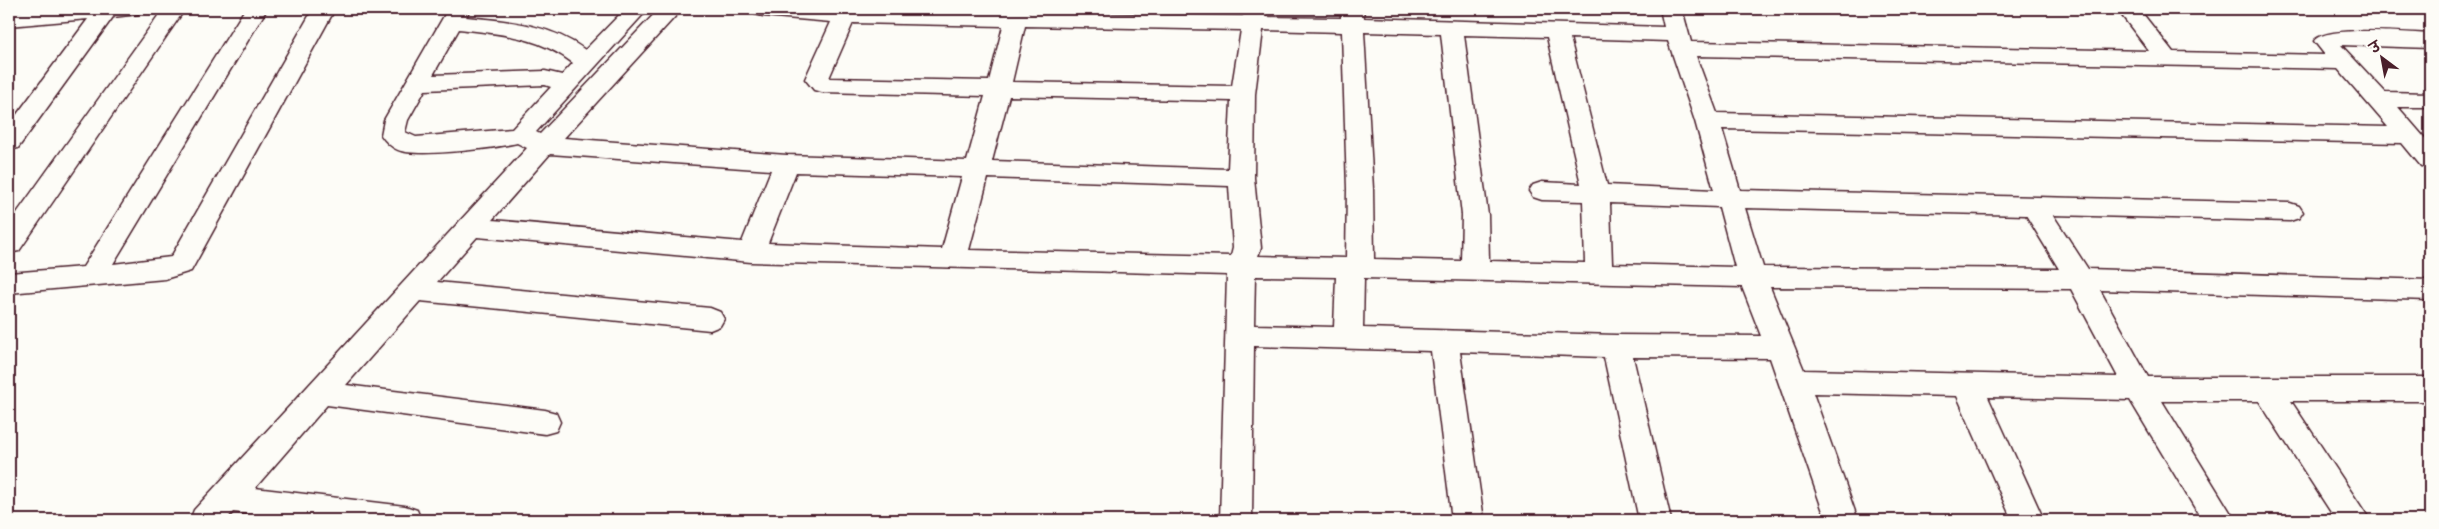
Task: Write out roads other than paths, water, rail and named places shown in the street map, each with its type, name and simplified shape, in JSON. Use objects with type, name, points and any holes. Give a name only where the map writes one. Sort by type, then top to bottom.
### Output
[{"type":"street","points":[[9,20],[66,12],[130,9]]},
{"type":"street","points":[[9,244],[174,9]]},
{"type":"street","points":[[92,274],[256,9]]},
{"type":"street","points":[[9,283],[172,268],[181,264],[324,9]]},
{"type":"street","points":[[533,139],[526,128],[637,9]]},
{"type":"street","points":[[217,509],[471,227],[533,139],[671,9]]},
{"type":"street","points":[[763,9],[847,13],[1352,17],[1452,29],[1557,33],[1677,31],[2168,59],[2344,62]]},
{"type":"street","points":[[2128,9],[2168,59]]},
{"type":"street","points":[[9,142],[106,11]]},
{"type":"street","points":[[847,13],[817,79],[822,85],[1243,94]]},
{"type":"street","points":[[953,259],[999,88],[1016,14]]},
{"type":"street","points":[[587,63],[555,39],[536,32],[456,16],[393,127],[393,135],[406,144],[416,145],[506,138],[533,139],[787,163],[1242,178]]},
{"type":"street","points":[[1236,520],[1241,265],[1247,248],[1242,178],[1243,94],[1255,16]]},
{"type":"street","points":[[1348,338],[1360,189],[1352,17]]},
{"type":"street","points":[[1452,29],[1475,215],[1475,271]]},
{"type":"street","points":[[1677,31],[1707,121],[1752,277],[1794,381],[1842,520]]},
{"type":"street","points":[[1557,33],[1596,192],[1599,272]]},
{"type":"street","points":[[2430,42],[2327,39],[2325,41],[2327,46],[2378,99],[2430,160]]},
{"type":"street","points":[[418,83],[545,78],[568,84]]},
{"type":"street","points":[[2378,99],[2430,100]]},
{"type":"street","points":[[1707,121],[2408,135]]},
{"type":"street","points":[[751,252],[787,163]]},
{"type":"street","points":[[1542,192],[1596,192],[1729,199],[2290,212]]},
{"type":"street","points":[[2034,207],[2080,279],[2140,389],[2219,520]]},
{"type":"street","points":[[471,227],[751,252],[953,259],[1599,272],[1752,277],[2080,279],[2430,290]]},
{"type":"street","points":[[413,290],[710,318]]},
{"type":"street","points":[[1239,335],[1616,346],[1780,347]]},
{"type":"street","points":[[1444,341],[1468,520]]},
{"type":"street","points":[[1616,346],[1655,520]]},
{"type":"street","points":[[1794,381],[2140,389],[2430,389]]},
{"type":"street","points":[[1967,385],[2028,520]]},
{"type":"street","points":[[2268,390],[2354,520]]},
{"type":"street","points":[[321,393],[545,422]]},
{"type":"street","points":[[217,509],[405,520]]}]
